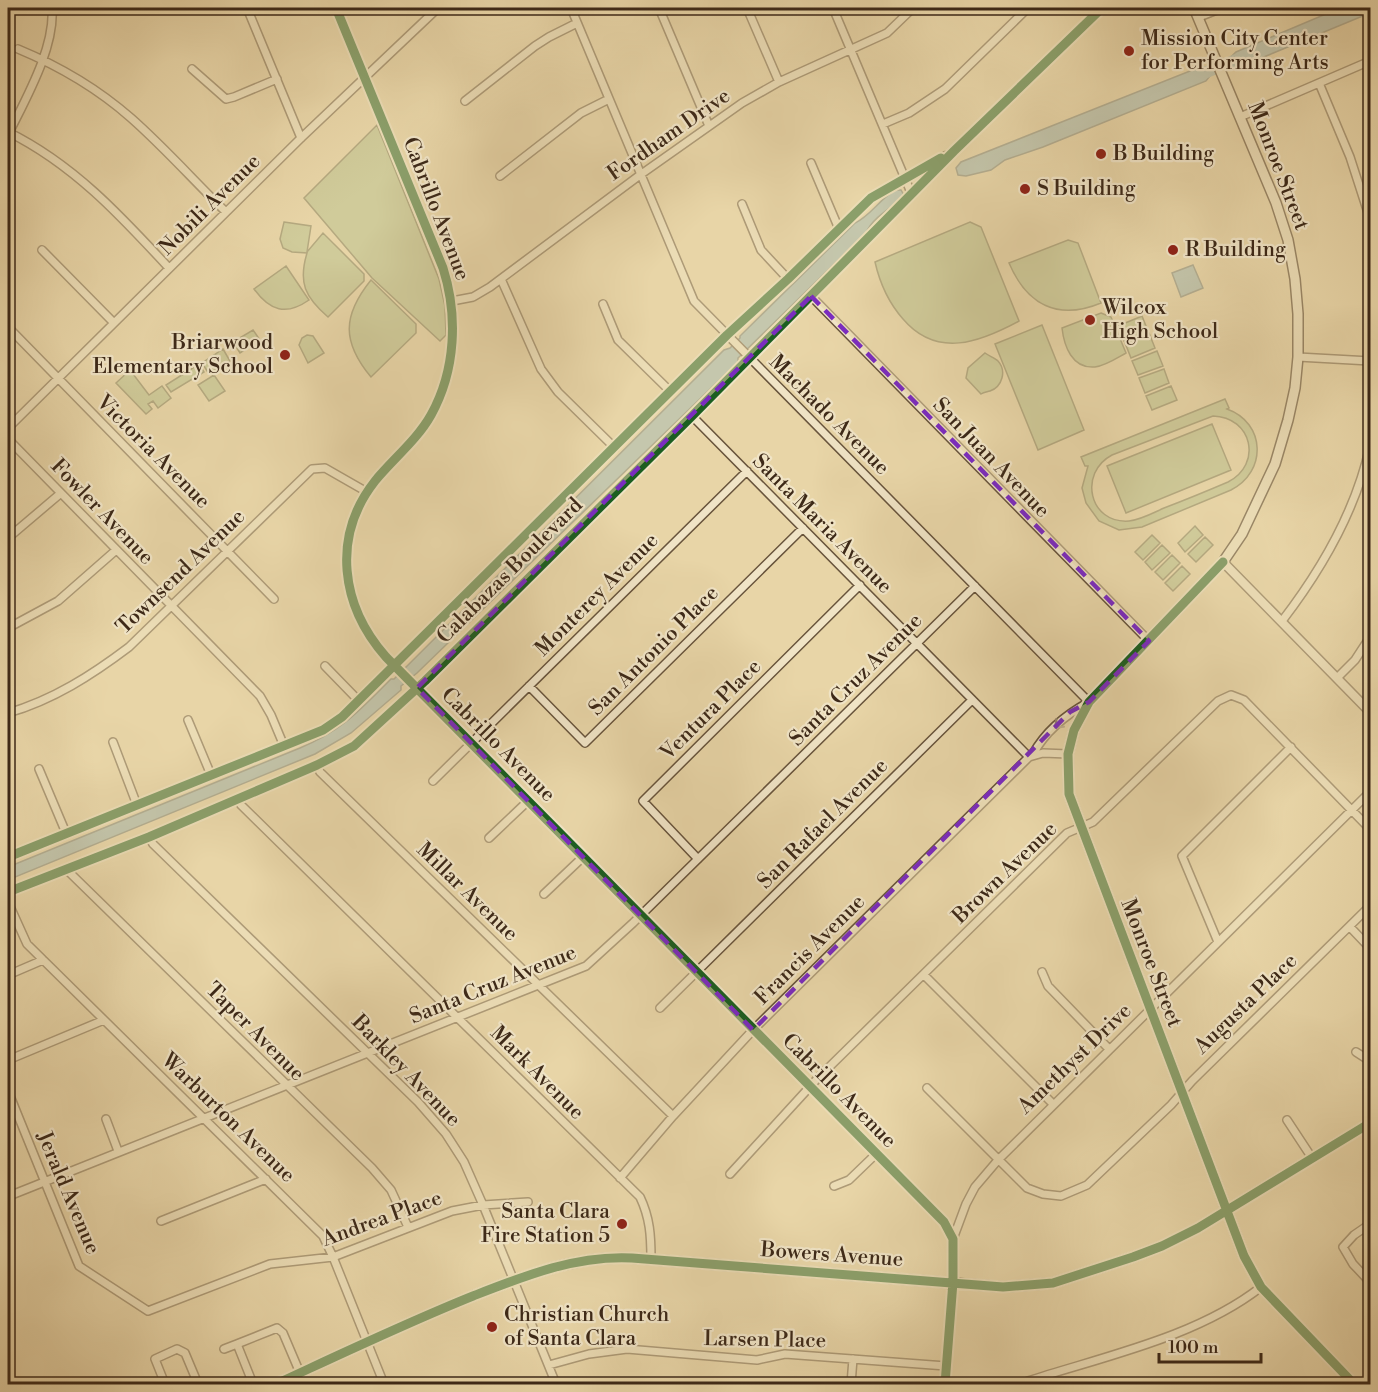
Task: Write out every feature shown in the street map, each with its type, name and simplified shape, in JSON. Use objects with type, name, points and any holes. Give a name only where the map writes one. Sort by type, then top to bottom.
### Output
[{"type":"main road","name":"Monroe Street","points":[[1194,8],[1276,203],[1288,240],[1298,302],[1298,357],[1295,388],[1275,464],[1242,534],[1223,562],[1089,702],[1074,730],[1068,754],[1069,794],[1244,1257],[1261,1287],[1354,1384]]},
{"type":"main road","name":"Bowers Avenue","points":[[276,1384],[403,1325],[514,1280],[550,1268],[594,1259],[614,1257],[651,1259],[1003,1287],[1053,1283],[1162,1246],[1198,1228],[1371,1123]]},
{"type":"street","points":[[52,8],[53,27],[43,59],[8,133],[40,149],[71,171],[170,268]]},
{"type":"street","points":[[247,8],[301,138]]},
{"type":"street","name":"Cabrillo Avenue","points":[[336,8],[438,255],[452,301],[453,339],[446,378],[432,414],[367,492],[355,516],[345,561],[352,601],[360,620],[375,644],[401,672],[944,1222],[953,1239]]},
{"type":"street","name":"Nobili Avenue","points":[[8,428],[434,8]]},
{"type":"street","name":"Machado Avenue","points":[[571,8],[694,301],[1089,702]]},
{"type":"street","points":[[659,8],[709,126]]},
{"type":"street","points":[[747,8],[779,82]]},
{"type":"street","points":[[833,8],[912,195]]},
{"type":"street","name":"Fordham Drive","points":[[452,301],[473,297],[501,279],[709,126],[779,82],[887,33],[912,8]]},
{"type":"street","points":[[883,124],[909,113],[945,89],[1028,8]]},
{"type":"street","name":"Calabazas Boulevard","points":[[8,892],[149,837],[318,765],[354,746],[417,688],[692,416],[747,355],[811,296],[954,151],[1102,8]]},
{"type":"street","points":[[1198,18],[1222,8]]},
{"type":"street","points":[[465,101],[535,46],[577,23]]},
{"type":"street","points":[[18,49],[43,59],[92,88],[131,117],[226,212]]},
{"type":"street","points":[[1240,117],[1371,61]]},
{"type":"street","points":[[192,69],[226,99],[277,79]]},
{"type":"street","points":[[1319,82],[1350,157],[1371,219]]},
{"type":"street","points":[[500,176],[581,113],[609,99]]},
{"type":"street","name":"Calabazas Boulevard","points":[[8,857],[284,746],[322,730],[342,717],[359,701],[401,672],[615,448],[727,335],[871,198],[954,151]]},
{"type":"street","points":[[811,163],[839,229]]},
{"type":"street","points":[[742,204],[761,250],[788,279]]},
{"type":"street","points":[[42,250],[114,323]]},
{"type":"street","points":[[501,279],[541,369],[558,392],[615,448]]},
{"type":"street","name":"San Juan Avenue","points":[[811,296],[1149,641]]},
{"type":"street","points":[[603,304],[618,340],[671,393]]},
{"type":"street","name":"Victoria Avenue","points":[[8,327],[274,599]]},
{"type":"street","points":[[1298,357],[1371,361]]},
{"type":"street","name":"Santa Maria Avenue","points":[[692,416],[972,700],[1031,756]]},
{"type":"street","name":"Fowler Avenue","points":[[8,439],[115,551],[260,696],[284,746]]},
{"type":"street","points":[[1282,621],[1305,591],[1349,511],[1365,471],[1371,446]]},
{"type":"street","name":"Townsend Avenue","points":[[8,713],[42,701],[75,685],[129,647],[312,469],[325,468],[367,492]]},
{"type":"street","name":"Monterey Avenue","points":[[433,781],[747,471]]},
{"type":"street","points":[[8,538],[61,493]]},
{"type":"street","name":"San Antonio Place","points":[[530,686],[585,743],[802,528]]},
{"type":"street","points":[[8,628],[58,602],[115,551]]},
{"type":"street","points":[[1223,562],[1371,712]]},
{"type":"street","name":"Ventura Place","points":[[698,859],[643,801],[860,585]]},
{"type":"street","name":"Santa Cruz Avenue","points":[[9,1196],[586,966],[641,915],[975,586]]},
{"type":"street","points":[[1337,678],[1355,660],[1371,637]]},
{"type":"street","points":[[325,666],[359,701]]},
{"type":"street","name":"Brown Avenue","points":[[730,1174],[810,1087],[1067,834],[1093,822],[1218,701],[1231,695],[1244,700],[1291,747]]},
{"type":"street","name":"San Rafael Avenue","points":[[660,1008],[972,700]]},
{"type":"street","name":"Francis Avenue","points":[[620,1178],[673,1116],[753,1030],[1031,756],[1039,743],[1070,712],[1089,702]]},
{"type":"street","points":[[188,720],[211,775]]},
{"type":"street","points":[[113,742],[137,805]]},
{"type":"street","points":[[1218,942],[1182,856],[1291,747],[1371,829]]},
{"type":"street","points":[[1031,756],[1068,754]]},
{"type":"street","name":"Millar Avenue","points":[[318,765],[320,771],[329,780],[673,1116]]},
{"type":"street","points":[[39,770],[66,833]]},
{"type":"street","name":"Amethyst Drive","points":[[953,1239],[975,1187],[998,1160],[1371,792]]},
{"type":"street","name":"Mark Avenue","points":[[238,799],[241,805],[640,1197],[651,1227],[651,1259]]},
{"type":"street","points":[[489,838],[528,801]]},
{"type":"street","name":"Barkley Avenue","points":[[149,837],[153,844],[418,1102],[446,1134],[464,1162],[483,1205],[556,1384]]},
{"type":"street","points":[[544,894],[583,857]]},
{"type":"street","name":"Taper Avenue","points":[[68,869],[372,1168],[390,1190],[408,1227]]},
{"type":"street","name":"Warburton Avenue","points":[[8,902],[27,944],[323,1236],[384,1384]]},
{"type":"street","name":"Augusta Place","points":[[927,1088],[1027,1188],[1043,1194],[1061,1196],[1087,1185],[1115,1160],[1371,906]]},
{"type":"street","points":[[1350,927],[1371,948]]},
{"type":"street","points":[[8,975],[43,960]]},
{"type":"street","points":[[1042,972],[1048,986],[1109,1050]]},
{"type":"street","points":[[924,975],[1053,1104]]},
{"type":"street","points":[[8,1060],[104,1020]]},
{"type":"street","points":[[1356,1052],[1371,1061]]},
{"type":"street","name":"Jerald Avenue","points":[[8,1091],[79,1266],[148,1311]]},
{"type":"street","points":[[106,1119],[118,1151]]},
{"type":"street","points":[[1287,1120],[1312,1158]]},
{"type":"street","points":[[834,1186],[849,1180],[876,1154]]},
{"type":"street","points":[[161,1221],[266,1179]]},
{"type":"street","name":"Andrea Place","points":[[148,1311],[270,1264],[333,1257],[452,1211],[483,1205],[528,1202]]},
{"type":"street","points":[[1371,1224],[1354,1234],[1343,1247],[1353,1264],[1371,1282]]},
{"type":"street","points":[[945,1384],[953,1239]]},
{"type":"street","points":[[1028,1383],[1196,1325],[1215,1317],[1261,1287]]},
{"type":"street","points":[[224,1349],[277,1328],[300,1373]]},
{"type":"street","points":[[237,1344],[253,1384]]},
{"type":"street","points":[[165,1384],[155,1359],[177,1348],[185,1353],[198,1384]]},
{"type":"street","name":"Larsen Place","points":[[549,1365],[589,1354],[627,1349],[757,1360],[785,1354],[946,1366]]},
{"type":"street","points":[[851,1384],[853,1359]]},
{"type":"highlighted area","points":[[811,296],[1149,641],[1089,702],[1070,712],[753,1030],[417,688]]},
{"type":"green space","points":[[377,125],[439,279],[445,306],[446,335],[440,341],[372,278],[304,198]]},
{"type":"green space","points":[[284,222],[311,226],[307,252],[323,233],[364,274],[364,281],[328,317],[314,303],[306,289],[303,273],[307,253],[292,252],[283,248],[280,239]]},
{"type":"green space","points":[[970,222],[981,227],[1019,321],[974,340],[944,343],[930,339],[916,331],[903,319],[882,285],[875,262]]},
{"type":"green space","points":[[1068,240],[1078,243],[1101,303],[1071,310],[1046,306],[1025,290],[1016,278],[1009,263]]},
{"type":"green space","points":[[286,266],[309,300],[293,308],[279,309],[266,302],[254,289]]},
{"type":"green space","points":[[371,280],[416,324],[416,333],[371,377],[355,352],[349,329],[355,305]]},
{"type":"green space","points":[[1101,313],[1111,317],[1126,353],[1103,365],[1087,367],[1075,360],[1067,349],[1062,328]]},
{"type":"green space","points":[[1142,316],[1148,331],[1124,341],[1118,326]]},
{"type":"green space","points":[[1042,325],[1084,430],[1038,450],[995,344]]},
{"type":"green space","points":[[253,330],[260,340],[240,353],[233,342]]},
{"type":"green space","points":[[1149,333],[1155,348],[1131,358],[1125,343]]},
{"type":"green space","points":[[307,335],[313,336],[324,353],[308,363],[299,345],[302,338]]},
{"type":"green space","points":[[223,349],[230,361],[209,374],[202,363]]},
{"type":"green space","points":[[1157,351],[1163,366],[1138,375],[1132,361]]},
{"type":"green space","points":[[985,353],[998,361],[1003,374],[998,386],[981,394],[966,378],[968,368]]},
{"type":"green space","points":[[199,364],[204,372],[171,392],[166,385]]},
{"type":"green space","points":[[1164,369],[1169,383],[1145,393],[1139,378]]},
{"type":"green space","points":[[130,370],[149,395],[162,386],[171,398],[158,408],[153,401],[148,404],[152,409],[146,414],[116,383]]},
{"type":"green space","points":[[214,375],[225,391],[209,401],[198,385]]},
{"type":"green space","points":[[1171,386],[1177,400],[1152,410],[1146,396]]},
{"type":"green space","points":[[1225,399],[1229,408],[1227,409],[1240,416],[1249,425],[1255,436],[1257,448],[1256,460],[1251,472],[1243,482],[1231,490],[1142,527],[1119,530],[1099,521],[1086,503],[1082,488],[1088,466],[1085,466],[1081,457]],"holes":[[[1213,416],[1226,418],[1237,424],[1244,433],[1249,453],[1246,464],[1239,474],[1228,482],[1129,521],[1115,520],[1097,506],[1092,485],[1095,473],[1101,463],[1112,455]]]},
{"type":"green space","points":[[1212,424],[1231,470],[1126,513],[1107,466]]},
{"type":"green space","points":[[1195,526],[1203,535],[1185,552],[1178,543]]},
{"type":"green space","points":[[1152,535],[1160,543],[1143,560],[1135,552]]},
{"type":"green space","points":[[1205,537],[1213,545],[1196,562],[1188,554]]},
{"type":"green space","points":[[1162,545],[1170,553],[1152,570],[1145,562]]},
{"type":"green space","points":[[1172,555],[1180,563],[1163,580],[1155,572]]},
{"type":"green space","points":[[1182,566],[1190,574],[1173,591],[1165,583]]},
{"type":"water","points":[[1340,8],[1370,8],[1370,13],[1242,66],[1235,66],[1231,57],[1236,52]]},
{"type":"water","points":[[1200,67],[1206,67],[1210,76],[1206,81],[1043,147],[1005,160],[991,170],[966,176],[958,175],[956,168],[961,162]]},
{"type":"water","points":[[895,190],[901,190],[905,197],[878,217],[866,233],[738,358],[738,362],[401,686],[401,690],[351,733],[315,754],[8,880],[8,867],[300,748],[328,734],[350,719],[391,679],[394,679],[724,350],[730,348],[855,223]]},
{"type":"water","points":[[1193,265],[1203,288],[1181,297],[1172,273]]},
{"type":"waterway","points":[[1192,78],[1248,55]]},
{"type":"cycle path","points":[[336,8],[443,268],[451,304],[452,323],[452,342],[446,380],[431,415],[412,441],[375,481],[361,503],[352,525],[347,548],[347,571],[351,594],[359,616],[386,657],[944,1222],[953,1239],[953,1282],[945,1384]]},
{"type":"cycle path","points":[[8,892],[149,837],[317,765],[354,746],[425,681],[954,151],[1102,8]]},
{"type":"cycle path","points":[[8,857],[323,730],[342,717],[727,335],[871,198],[941,158]]},
{"type":"cycle path","points":[[1223,562],[1089,702],[1074,730],[1068,754],[1069,794],[1244,1256],[1261,1287],[1354,1384]]},
{"type":"cycle path","points":[[276,1384],[473,1296],[531,1274],[591,1260],[632,1258],[1003,1287],[1053,1283],[1133,1257],[1198,1228],[1370,1123]]},
{"type":"place","name":"Mission City Center for Performing Arts","points":[[1129,51]]},
{"type":"place","name":"B Building","points":[[1101,154]]},
{"type":"place","name":"S Building","points":[[1025,189]]},
{"type":"place","name":"R Building","points":[[1173,250]]},
{"type":"place","name":"Wilcox High School","points":[[1090,320]]},
{"type":"place","name":"Briarwood Elementary School","points":[[285,355]]},
{"type":"place","name":"Santa Clara Fire Station 5","points":[[622,1224]]},
{"type":"place","name":"Christian Church of Santa Clara","points":[[492,1327]]}]
